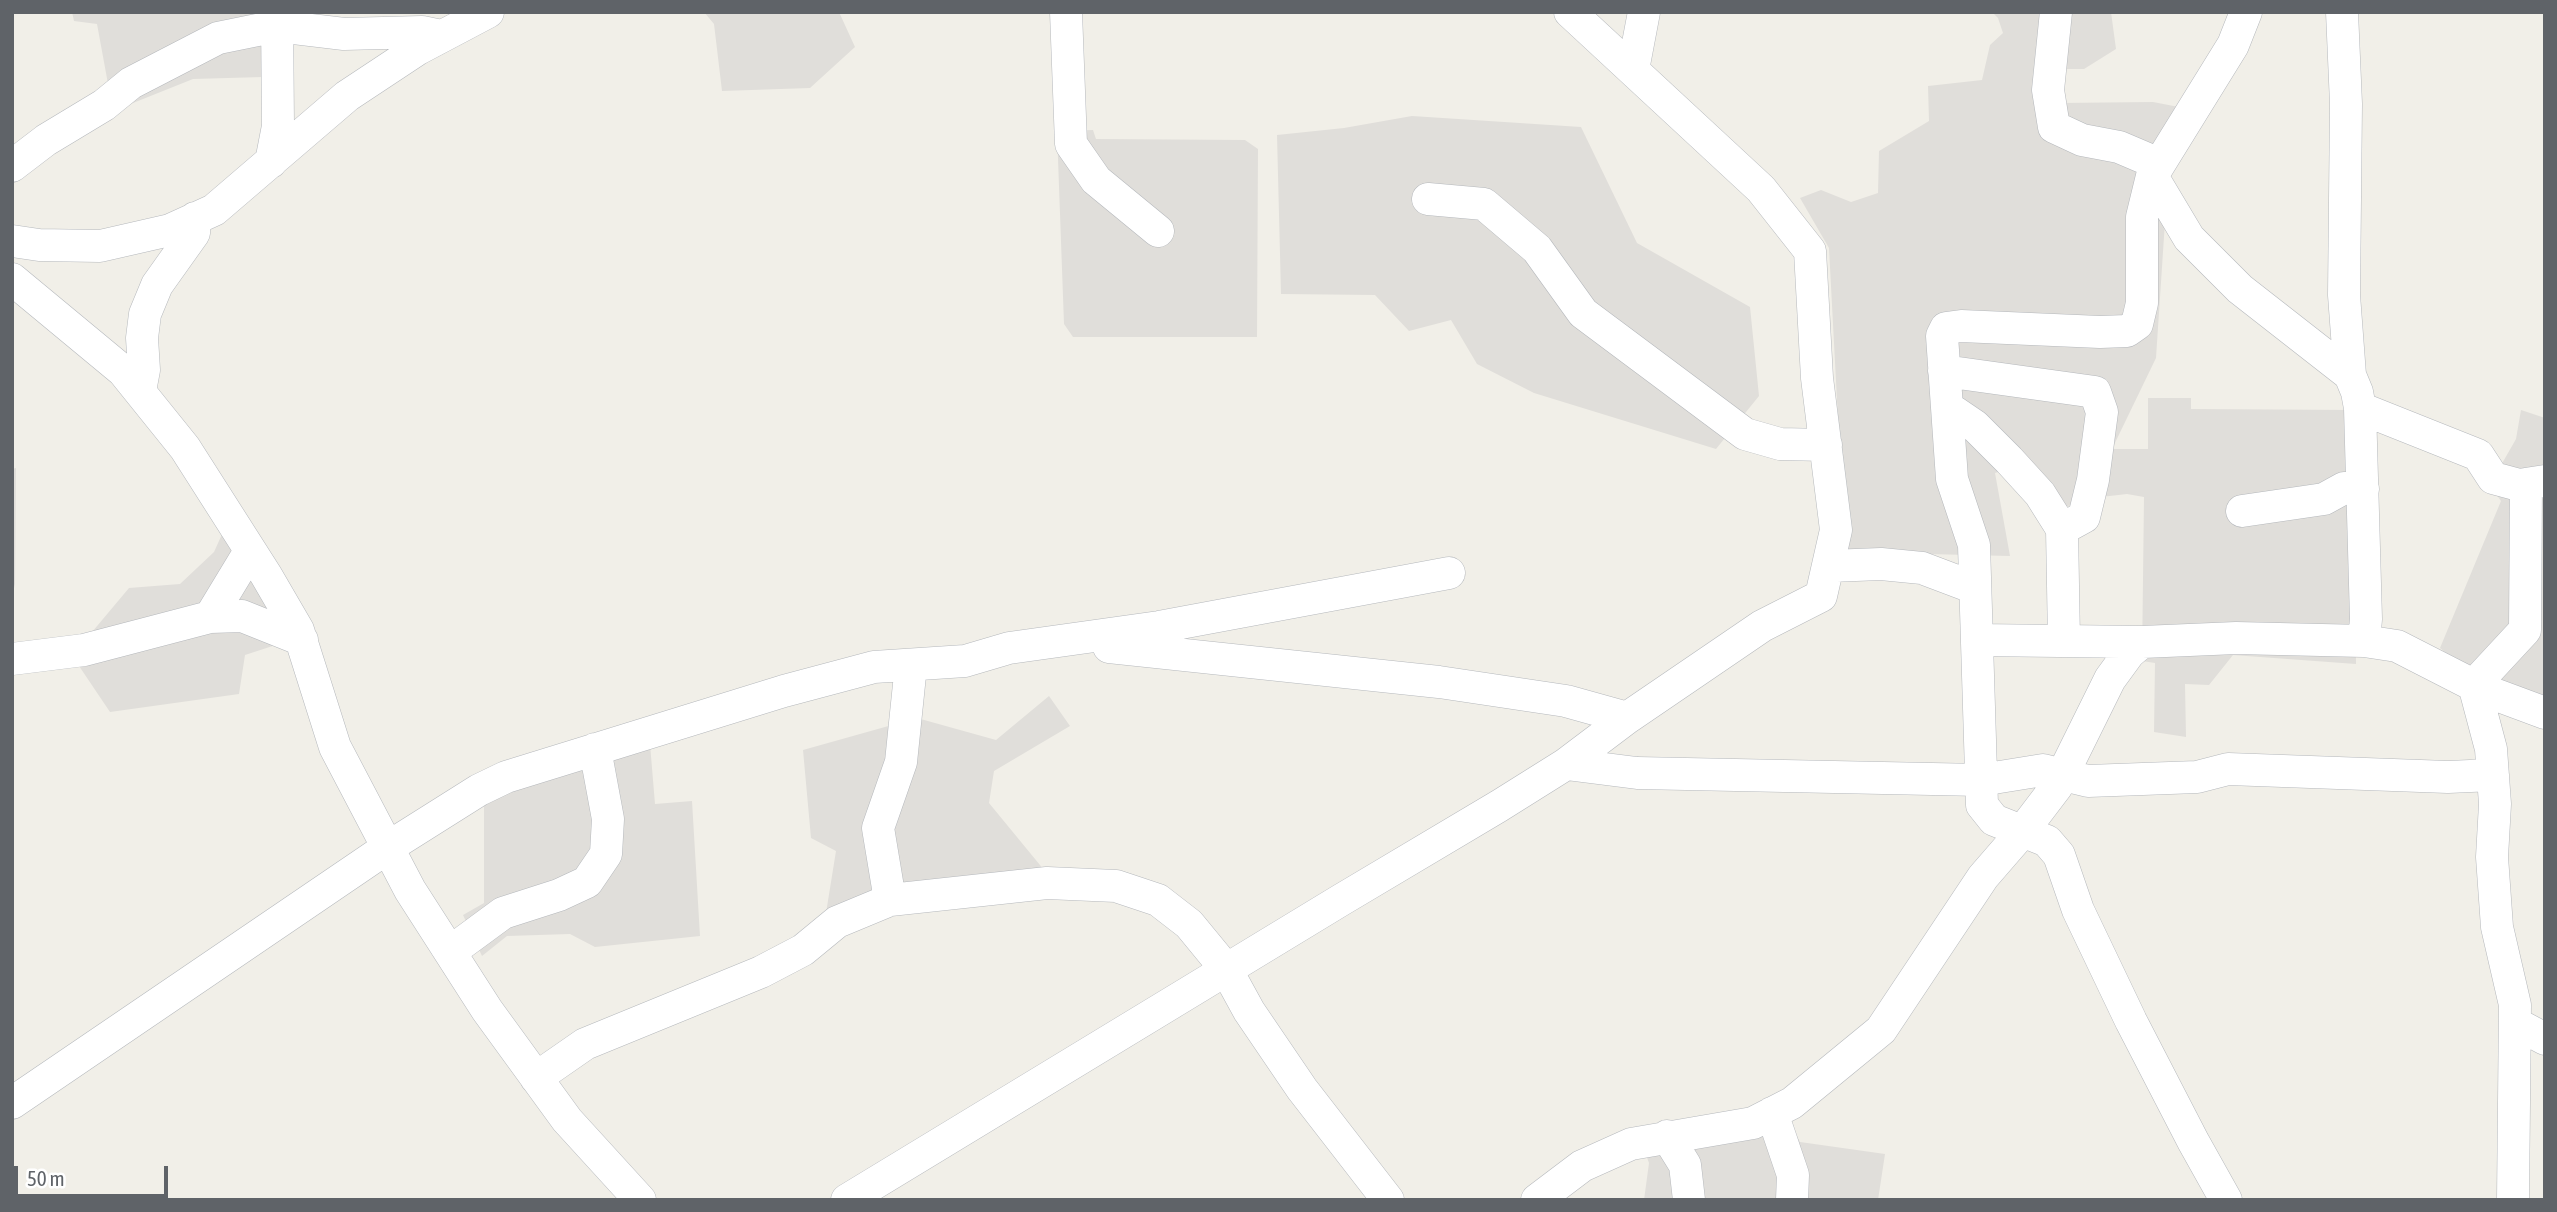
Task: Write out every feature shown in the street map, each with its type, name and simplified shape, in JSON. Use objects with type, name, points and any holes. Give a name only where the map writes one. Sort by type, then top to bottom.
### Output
[{"type":"lane","points":[[12,241],[100,246],[170,230],[214,210],[347,96],[418,49],[488,12]]},
{"type":"lane","points":[[1066,12],[1071,144],[1096,180],[1158,231]]},
{"type":"lane","points":[[847,1200],[1566,764],[1627,718],[1762,625],[1821,596],[1830,566],[1836,530],[1817,378],[1810,251],[1761,189],[1570,12]]},
{"type":"lane","points":[[1633,70],[1644,12]]},
{"type":"lane","points":[[2056,12],[2048,90],[2054,127],[2082,140],[2119,147],[2155,170],[2189,238],[2240,289],[2350,375]]},
{"type":"lane","points":[[2226,1200],[2131,1021],[2078,910],[2059,855],[2047,841],[1994,820],[1982,805],[1974,545],[1952,479],[1942,336],[1946,328],[1961,326],[2100,332],[2127,331],[2137,324],[2142,303],[2142,216],[2155,170],[2233,45],[2246,12]]},
{"type":"lane","points":[[2342,12],[2346,104],[2344,295],[2350,375],[2360,408],[2366,619],[2364,640]]},
{"type":"lane","points":[[12,166],[46,140],[104,105],[131,83],[218,38],[277,19],[344,34],[422,32],[441,36]]},
{"type":"lane","points":[[271,162],[278,127],[277,19]]},
{"type":"lane","points":[[1428,200],[1484,204],[1537,249],[1583,313],[1745,434],[1780,444],[1826,445]]},
{"type":"lane","points":[[139,390],[144,370],[142,338],[145,314],[157,285],[194,233],[195,218]]},
{"type":"lane","points":[[12,279],[123,371],[185,449],[292,619],[302,640],[335,747],[410,890],[487,1010],[567,1120],[640,1200]]},
{"type":"lane","points":[[1944,371],[2095,392],[2102,412],[2093,480],[2084,517],[2062,529]]},
{"type":"lane","points":[[1947,407],[1975,426],[2009,460],[2040,494],[2062,529],[2064,641]]},
{"type":"lane","points":[[2360,408],[2478,455],[2493,478],[2519,485],[2535,483],[2535,624],[2473,685]]},
{"type":"lane","points":[[2242,511],[2324,499],[2344,488],[2363,489]]},
{"type":"lane","points":[[210,617],[250,551]]},
{"type":"lane","points":[[1830,566],[1881,565],[1922,568],[1975,588]]},
{"type":"lane","points":[[12,1103],[387,848],[497,782],[596,749],[874,667],[965,661],[1009,648],[1159,627],[1449,573]]},
{"type":"lane","points":[[12,659],[84,650],[210,617],[243,616],[302,640]]},
{"type":"lane","points":[[1977,639],[2142,642],[2236,638],[2364,640],[2397,646],[2473,685],[2545,713]]},
{"type":"lane","points":[[1078,639],[1104,646],[1464,686],[1566,701],[1627,718]]},
{"type":"lane","points":[[1536,1200],[1581,1166],[1631,1144],[1753,1123],[1792,1103],[1881,1030],[1983,877],[2057,786],[2110,679],[2129,653],[2142,642]]},
{"type":"lane","points":[[890,900],[878,828],[901,762],[911,665]]},
{"type":"lane","points":[[2473,685],[2491,749],[2495,804],[2492,858],[2497,927],[2515,1005],[2513,1200]]},
{"type":"lane","points":[[450,952],[503,913],[559,895],[587,882],[606,854],[608,819],[596,749]]},
{"type":"lane","points":[[1566,764],[1637,773],[1981,780],[2043,771],[2088,781],[2197,777],[2228,769],[2448,777],[2493,775]]},
{"type":"lane","points":[[536,1078],[584,1044],[761,972],[803,950],[837,922],[890,900],[1047,883],[1116,887],[1158,900],[1189,924],[1227,969],[1249,1011],[1302,1089],[1388,1200]]},
{"type":"lane","points":[[2515,1023],[2545,1039]]},
{"type":"lane","points":[[1772,1113],[1794,1175],[1792,1200]]},
{"type":"lane","points":[[1667,1136],[1685,1165],[1689,1200]]},
{"type":"shaded area","points":[[72,12],[264,12],[263,77],[193,79],[113,111],[97,24],[74,21]]},
{"type":"shaded area","points":[[704,12],[839,12],[855,47],[810,88],[722,91],[714,24]]},
{"type":"shaded area","points":[[1992,12],[2111,12],[2116,49],[2084,69],[2058,69],[2058,103],[2153,102],[2184,108],[2168,176],[2156,358],[2112,449],[2148,449],[2148,398],[2191,398],[2191,409],[2354,410],[2356,664],[2233,655],[2209,685],[2185,684],[2186,737],[2154,732],[2155,663],[2142,661],[2144,497],[2127,494],[2101,497],[2038,514],[2008,469],[1995,473],[2010,556],[1845,552],[1829,248],[1800,198],[1821,190],[1851,202],[1878,193],[1879,151],[1929,121],[1928,86],[1982,80],[1990,45],[2003,33],[1998,18]]},
{"type":"shaded area","points":[[1412,116],[1581,127],[1637,243],[1750,307],[1759,396],[1716,449],[1534,393],[1477,364],[1451,320],[1409,331],[1375,295],[1281,294],[1277,135],[1344,128]]},
{"type":"shaded area","points":[[1093,130],[1096,139],[1245,140],[1258,149],[1257,337],[1073,337],[1064,324],[1057,131]]},
{"type":"shaded area","points":[[2521,410],[2545,418],[2545,700],[2469,673],[2440,648],[2501,501],[2482,474],[2500,467],[2516,439]]},
{"type":"shaded area","points":[[16,468],[15,584],[12,597],[12,469]]},
{"type":"shaded area","points":[[223,532],[288,641],[245,655],[239,694],[110,712],[77,663],[87,638],[129,588],[180,584],[214,552]]},
{"type":"shaded area","points":[[1049,696],[1070,726],[994,771],[989,803],[1049,876],[826,913],[836,851],[811,838],[803,750],[917,718],[996,740]]},
{"type":"shaded area","points":[[650,744],[655,804],[692,801],[700,936],[595,947],[570,934],[507,936],[482,956],[463,915],[484,903],[484,799]]},
{"type":"shaded area","points":[[1789,1121],[1800,1142],[1885,1154],[1878,1200],[1644,1200],[1649,1163],[1645,1152]]}]
